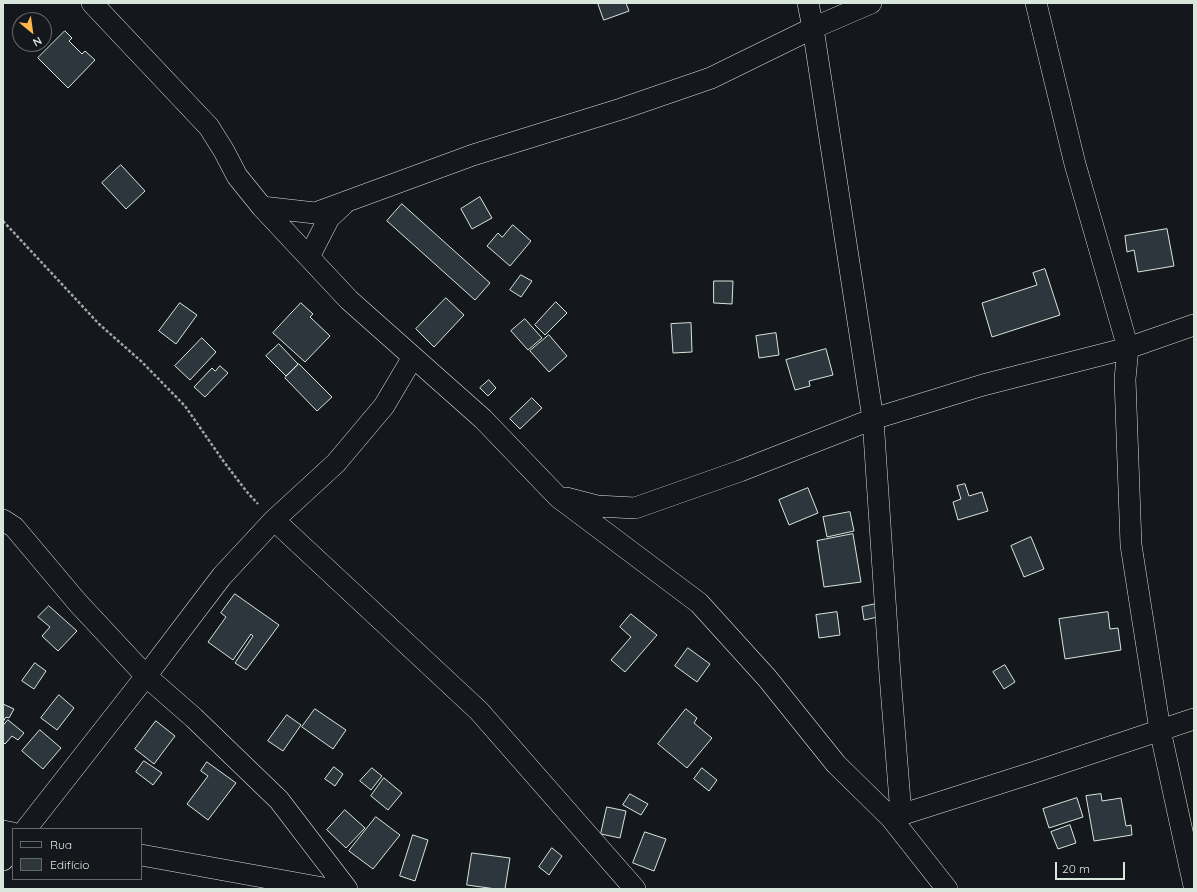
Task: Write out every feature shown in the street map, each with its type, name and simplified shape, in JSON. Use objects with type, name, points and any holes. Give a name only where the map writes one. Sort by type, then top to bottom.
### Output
[{"type":"street","points":[[92,3],[209,127],[237,176],[262,207],[349,300],[483,419],[558,497],[699,603],[767,678],[836,764],[896,816],[947,889]]},
{"type":"street","points":[[808,3],[873,419],[890,675],[896,816]]},
{"type":"street","points":[[262,207],[315,213],[347,200],[473,156],[621,109],[711,78],[813,28],[871,3]]},
{"type":"street","points":[[1036,3],[1075,164],[1128,348],[1125,379],[1131,545],[1160,730],[1194,886]]},
{"type":"street","points":[[308,257],[329,218],[347,200]]},
{"type":"street","points":[[558,497],[596,506],[635,508],[740,471],[873,419],[983,386],[1128,348],[1194,325]]},
{"type":"street","points":[[27,828],[222,576],[274,520],[341,457],[384,406],[413,357]]},
{"type":"street","points":[[3,520],[14,527],[78,604],[146,676],[194,718],[279,800],[347,889]]},
{"type":"street","points":[[274,520],[479,711],[635,889]]},
{"type":"street","points":[[896,816],[1194,719]]},
{"type":"street","points":[[3,860],[12,847]]},
{"type":"street","points":[[142,855],[329,889]]},
{"type":"path","points":[[3,221],[99,324],[142,362],[185,406],[247,492],[274,520]]},
{"type":"building","points":[[598,3],[626,3],[629,11],[604,20]]},
{"type":"building","points":[[65,31],[72,38],[69,41],[82,54],[85,51],[95,60],[68,88],[38,58],[44,52],[52,52],[52,44]]},
{"type":"building","points":[[121,165],[145,191],[126,209],[102,183]]},
{"type":"building","points":[[480,197],[492,218],[472,229],[461,209]]},
{"type":"building","points":[[402,204],[490,283],[475,300],[387,221]]},
{"type":"building","points":[[513,225],[531,241],[510,266],[487,246],[498,233],[502,237]]},
{"type":"building","points":[[1167,229],[1174,266],[1138,272],[1134,250],[1127,252],[1125,236]]},
{"type":"building","points":[[1045,269],[1060,315],[992,337],[982,303],[1037,285],[1033,273]]},
{"type":"building","points":[[521,275],[532,281],[521,297],[510,290]]},
{"type":"building","points":[[714,281],[733,281],[732,304],[714,303]]},
{"type":"building","points":[[446,298],[464,315],[434,347],[416,329]]},
{"type":"building","points":[[556,302],[567,313],[545,335],[535,325]]},
{"type":"building","points":[[180,303],[197,315],[176,344],[159,331]]},
{"type":"building","points":[[301,303],[313,314],[310,317],[330,336],[305,362],[273,333]]},
{"type":"building","points":[[525,319],[542,338],[528,350],[511,331]]},
{"type":"building","points":[[691,323],[692,352],[673,353],[671,324]]},
{"type":"building","points":[[776,333],[779,355],[759,358],[756,336]]},
{"type":"building","points":[[549,335],[567,356],[549,372],[530,351]]},
{"type":"building","points":[[202,338],[216,352],[190,380],[175,366]]},
{"type":"building","points":[[279,344],[298,364],[286,376],[266,356]]},
{"type":"building","points":[[826,349],[833,375],[809,381],[810,386],[795,390],[786,360]]},
{"type":"building","points":[[299,364],[332,397],[317,411],[285,378]]},
{"type":"building","points":[[220,366],[228,373],[205,397],[194,387],[212,368],[215,371]]},
{"type":"building","points":[[489,380],[496,388],[488,396],[480,388]]},
{"type":"building","points":[[532,398],[542,408],[520,429],[510,419]]},
{"type":"building","points":[[965,484],[969,496],[982,492],[988,511],[958,520],[953,502],[961,499],[957,486]]},
{"type":"building","points":[[808,488],[818,513],[789,525],[779,500]]},
{"type":"building","points":[[850,512],[854,531],[827,537],[823,517]]},
{"type":"building","points":[[853,534],[861,582],[824,587],[817,541]]},
{"type":"building","points":[[1031,537],[1044,569],[1024,577],[1011,546]]},
{"type":"building","points":[[235,594],[279,625],[246,670],[235,663],[253,636],[251,634],[233,660],[208,642],[226,617],[221,613]]},
{"type":"building","points":[[876,604],[878,617],[864,620],[862,607]]},
{"type":"building","points":[[49,606],[77,631],[58,651],[42,636],[50,627],[38,617]]},
{"type":"building","points":[[837,612],[840,635],[819,638],[816,615]]},
{"type":"building","points":[[1108,612],[1110,629],[1118,628],[1121,650],[1065,659],[1059,619]]},
{"type":"building","points":[[631,614],[657,635],[625,672],[611,660],[631,637],[620,627]]},
{"type":"building","points":[[688,648],[710,664],[697,682],[675,666]]},
{"type":"building","points":[[35,663],[46,671],[34,689],[22,681]]},
{"type":"building","points":[[1005,665],[1015,682],[1004,689],[993,672]]},
{"type":"building","points":[[59,695],[74,708],[57,730],[41,718]]},
{"type":"building","points":[[3,704],[14,709],[9,718],[6,717],[3,722]]},
{"type":"building","points":[[315,709],[346,730],[333,749],[302,727]]},
{"type":"building","points":[[686,709],[697,718],[694,723],[712,738],[687,768],[658,744]]},
{"type":"building","points":[[287,715],[301,725],[283,751],[268,741]]},
{"type":"building","points":[[8,720],[24,733],[18,740],[12,736],[5,744],[3,742],[3,726]]},
{"type":"building","points":[[156,721],[175,736],[154,764],[135,749]]},
{"type":"building","points":[[40,730],[61,748],[43,769],[22,751]]},
{"type":"building","points":[[144,761],[162,773],[153,785],[136,772]]},
{"type":"building","points":[[207,762],[236,783],[208,820],[187,804],[208,776],[201,771]]},
{"type":"building","points":[[334,767],[343,774],[335,786],[325,779]]},
{"type":"building","points":[[372,768],[382,776],[371,790],[360,781]]},
{"type":"building","points":[[702,768],[717,780],[709,791],[694,779]]},
{"type":"building","points":[[384,778],[402,793],[388,810],[371,796]]},
{"type":"building","points":[[630,794],[648,804],[641,815],[623,805]]},
{"type":"building","points":[[1101,794],[1102,801],[1121,798],[1126,826],[1131,825],[1132,835],[1094,841],[1086,796]]},
{"type":"building","points":[[1077,798],[1083,817],[1049,828],[1043,809]]},
{"type":"building","points":[[607,807],[626,811],[620,838],[601,834]]},
{"type":"building","points":[[345,810],[365,828],[346,848],[327,830]]},
{"type":"building","points":[[376,817],[400,835],[373,869],[349,851]]},
{"type":"building","points":[[1070,825],[1076,843],[1058,849],[1051,832]]},
{"type":"building","points":[[645,832],[666,839],[654,871],[633,863]]},
{"type":"building","points":[[413,835],[428,840],[415,881],[400,876]]},
{"type":"building","points":[[552,848],[562,856],[549,875],[539,867]]},
{"type":"building","points":[[472,853],[510,858],[505,889],[467,885]]}]
